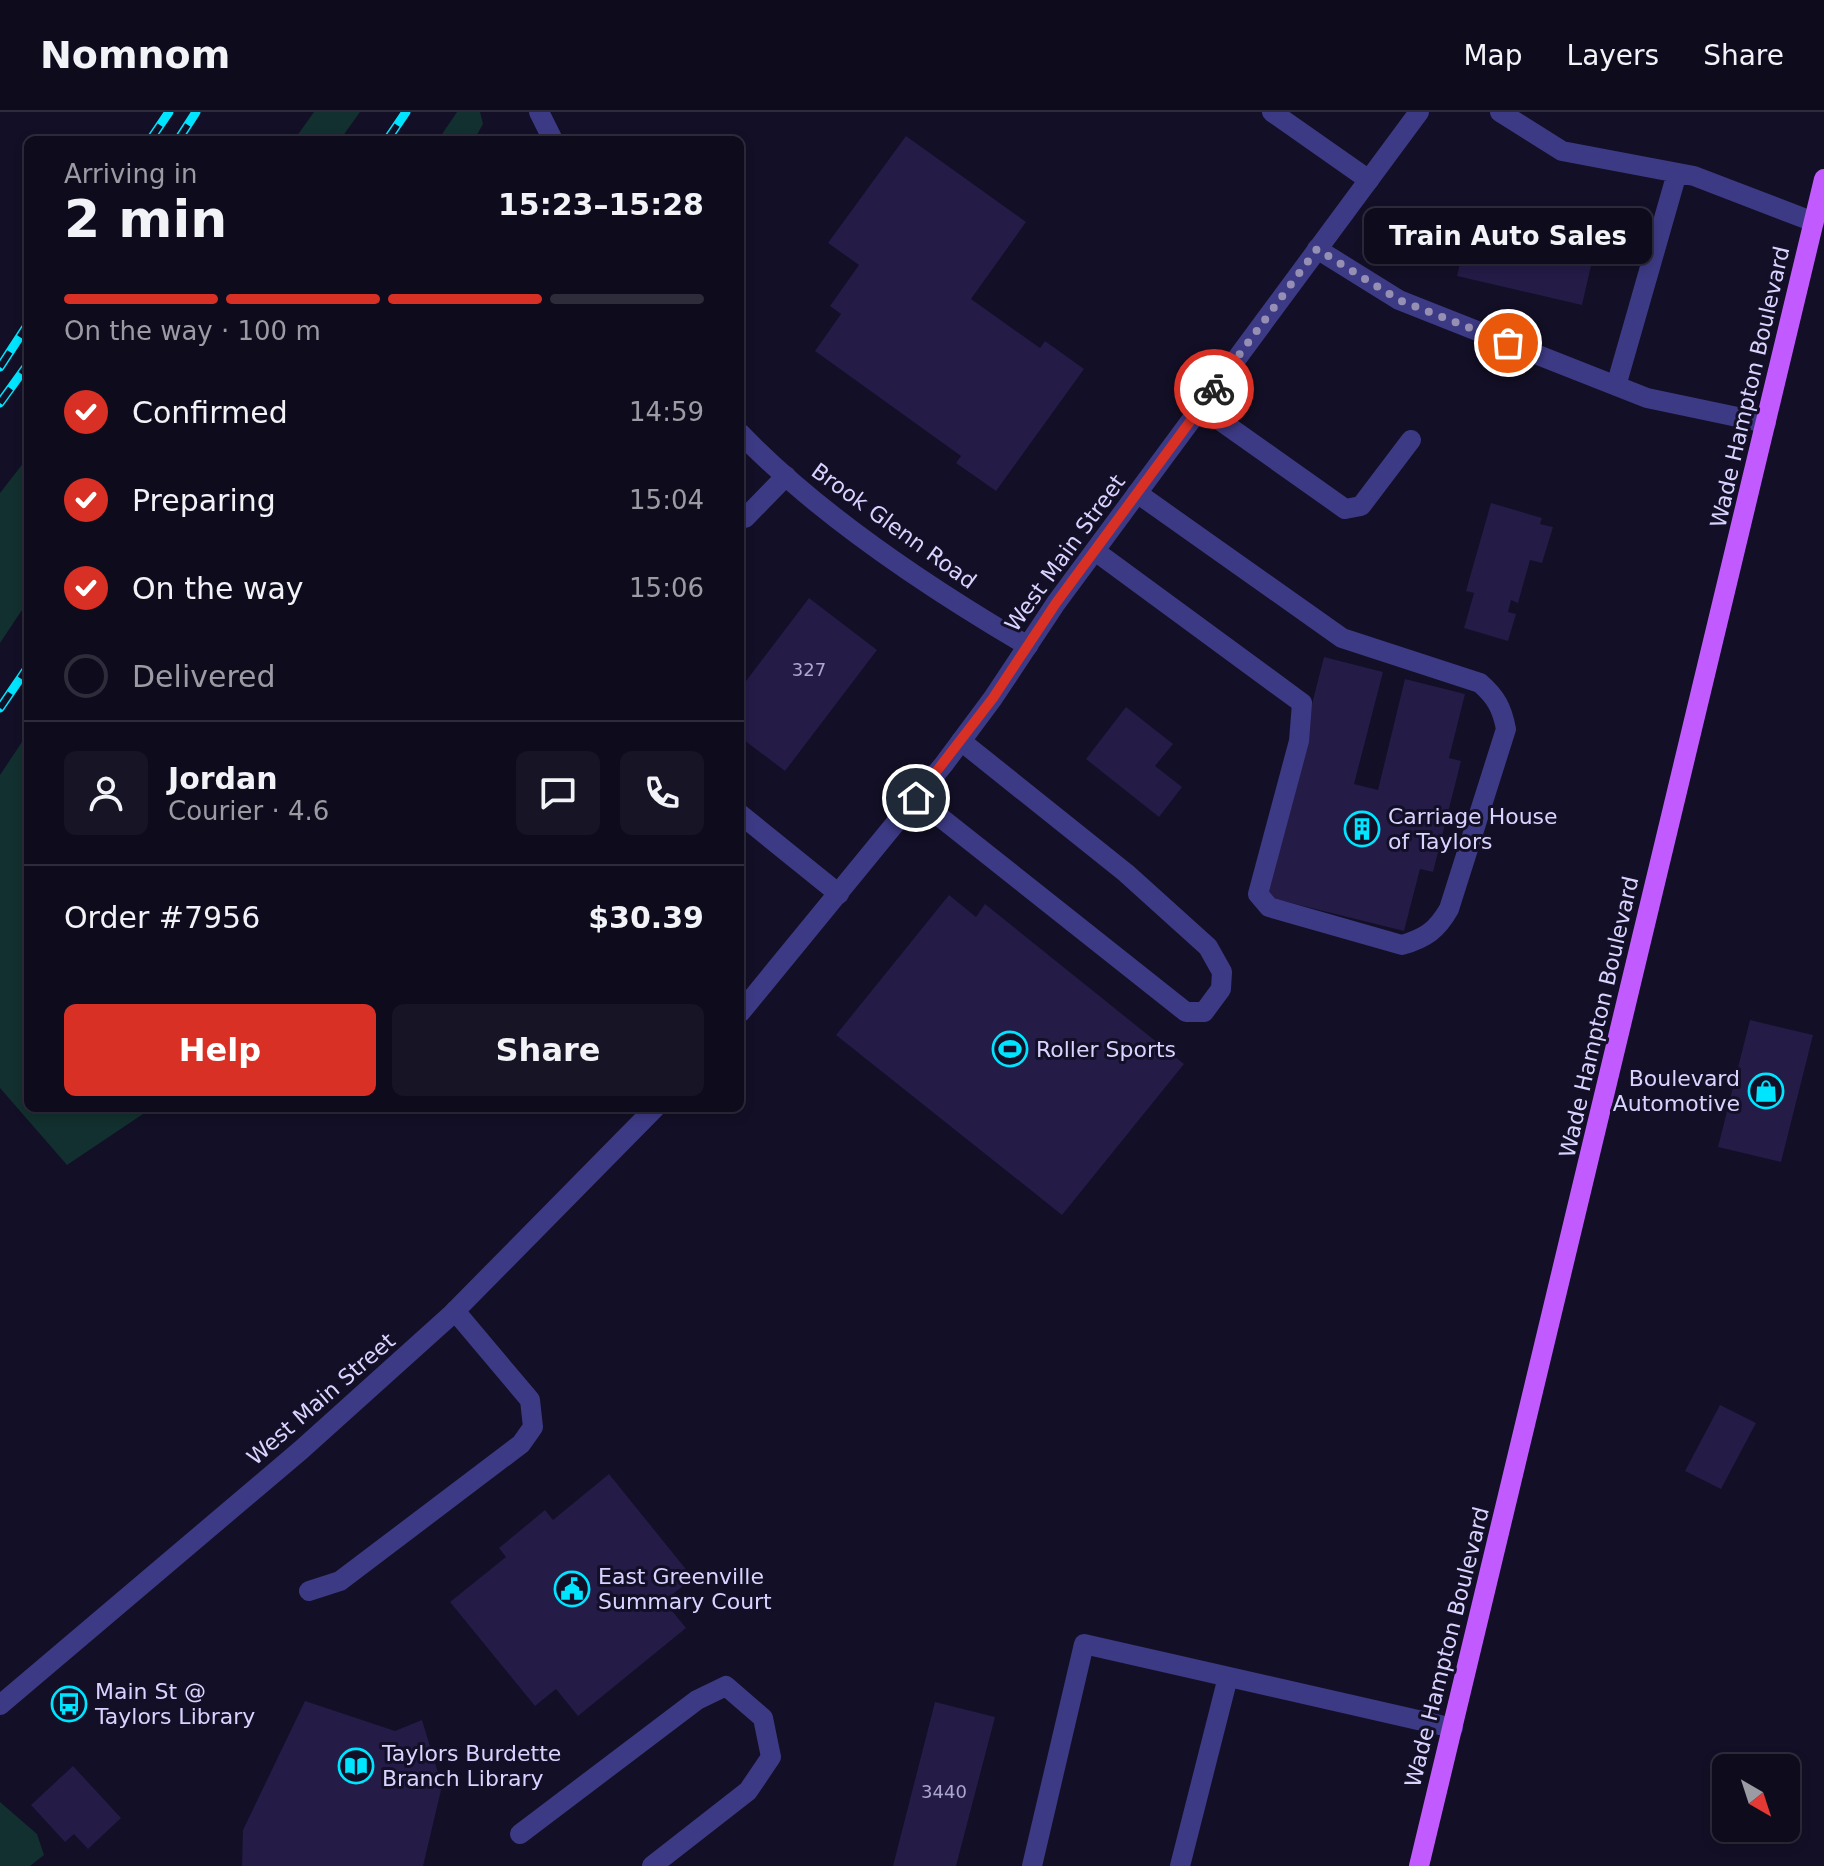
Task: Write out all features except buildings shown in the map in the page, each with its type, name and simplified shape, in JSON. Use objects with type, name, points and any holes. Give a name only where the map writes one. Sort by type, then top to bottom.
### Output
[{"type":"main road","name":"Wade Hampton Boulevard","points":[[1419,1866],[1824,179]]},
{"type":"street","points":[[539,112],[551,136]]},
{"type":"street","points":[[1272,112],[1369,180]]},
{"type":"street","name":"West Main Street","points":[[744,1008],[961,741],[1137,493],[1419,112]]},
{"type":"street","points":[[1500,112],[1562,151],[1677,173],[1814,222]]},
{"type":"street","points":[[1616,386],[1677,173]]},
{"type":"street","points":[[1317,249],[1399,300],[1616,386],[1647,398],[1766,423]]},
{"type":"street","points":[[1201,407],[1345,509],[1361,506],[1411,440]]},
{"type":"street","name":"Brook Glenn Road","points":[[744,437],[786,476],[862,535],[1028,646]]},
{"type":"street","points":[[744,516],[786,476]]},
{"type":"street","points":[[1095,551],[1302,703],[1299,741],[1258,894],[1261,900],[1269,907],[1402,945],[1421,939],[1439,928],[1449,909],[1506,729],[1502,709],[1493,694],[1480,683],[1342,638],[1137,493]]},
{"type":"street","points":[[916,798],[1186,1012],[1204,1012],[1221,989],[1222,972],[1208,947],[1126,873],[961,741]]},
{"type":"street","points":[[744,817],[839,894]]},
{"type":"street","name":"West Main Street","points":[[0,1705],[301,1450],[455,1311],[651,1112]]},
{"type":"street","points":[[309,1591],[340,1581],[521,1444],[533,1427],[530,1400],[455,1311]]},
{"type":"street","points":[[1032,1866],[1084,1644],[1453,1728]]},
{"type":"street","points":[[1180,1866],[1228,1677]]},
{"type":"street","points":[[520,1834],[697,1700],[726,1686],[763,1718],[771,1757],[748,1791],[652,1866]]},
{"type":"green space","points":[[314,112],[360,112],[343,136],[297,136]]},
{"type":"green space","points":[[457,112],[480,112],[483,124],[476,136],[441,136]]},
{"type":"green space","points":[[24,462],[24,607],[0,643],[0,493]]},
{"type":"green space","points":[[24,739],[24,1112],[146,1112],[67,1165],[0,1088],[0,775]]},
{"type":"green space","points":[[0,1802],[37,1834],[44,1855],[30,1866],[0,1866]]},
{"type":"railway","points":[[153,136],[169,112]]},
{"type":"railway","points":[[181,136],[196,112]]},
{"type":"railway","points":[[390,136],[406,112]]},
{"type":"railway","points":[[0,367],[24,330]]},
{"type":"railway","points":[[0,403],[24,370]]},
{"type":"railway","points":[[0,708],[24,673]]},
{"type":"way so far","points":[[1214,389],[1317,249],[1399,300],[1508,343]]},
{"type":"place","name":"Train Auto Sales","points":[[1508,343]]},
{"type":"place","name":"Carriage House of Taylors","points":[[1362,829]]},
{"type":"place","name":"Roller Sports","points":[[1010,1049]]},
{"type":"place","name":"Boulevard Automotive","points":[[1766,1091]]},
{"type":"place","name":"East Greenville Summary Court","points":[[572,1589]]},
{"type":"place","name":"Main St @ Taylors Library","points":[[69,1704]]},
{"type":"place","name":"Taylors Burdette Branch Library","points":[[356,1766]]},
{"type":"route","points":[[916,798],[993,698],[1056,603],[1214,389]]}]
